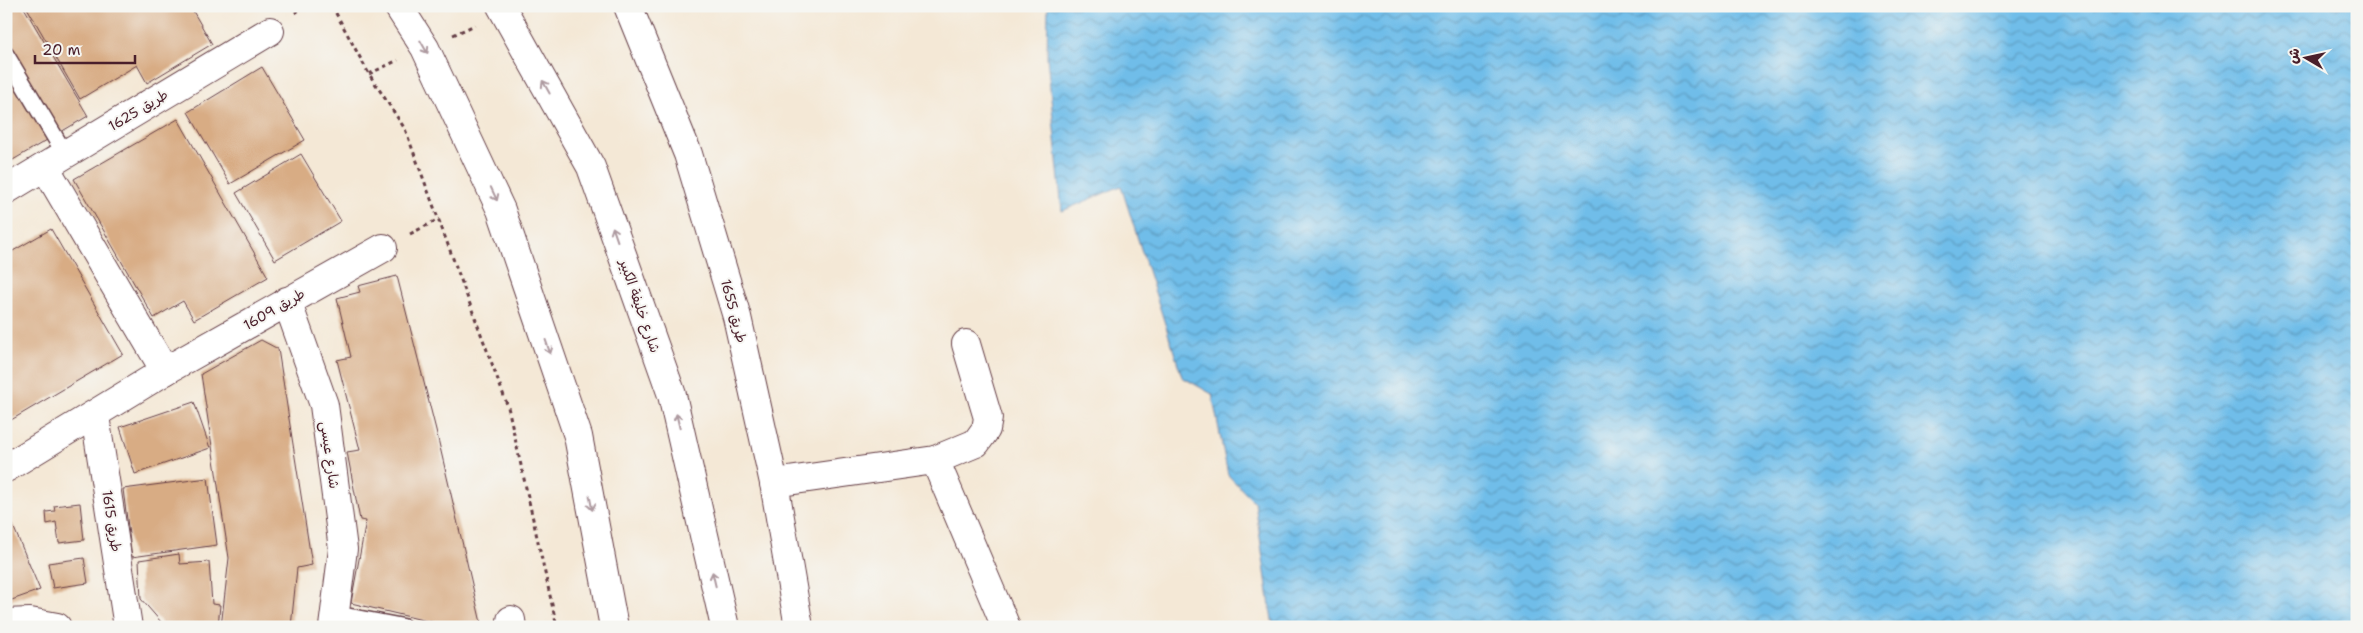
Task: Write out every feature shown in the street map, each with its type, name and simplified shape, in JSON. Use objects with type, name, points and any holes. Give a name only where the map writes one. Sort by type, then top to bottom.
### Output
[{"type":"street","points":[[398,6],[425,48],[501,210],[578,436],[614,627]]},
{"type":"street","name":"طريق 1655","points":[[628,6],[688,154],[737,317],[774,483],[799,627]]},
{"type":"street","name":"شارع خليفة الكبير","points":[[502,9],[591,167],[672,395],[725,627]]},
{"type":"street","name":"طريق 1625","points":[[6,190],[270,31]]},
{"type":"street","points":[[55,160],[165,372]]},
{"type":"street","name":"طريق 1609","points":[[6,468],[165,372],[383,248]]},
{"type":"street","name":"شارع عيسى","points":[[287,301],[324,405],[343,549],[334,620]]},
{"type":"street","points":[[774,483],[935,460],[976,443],[986,429],[988,418],[966,344]]},
{"type":"street","name":"طريق 1615","points":[[95,416],[128,627]]},
{"type":"street","points":[[935,460],[1006,627]]},
{"type":"street","points":[[6,623],[30,622],[57,627]]},
{"type":"lane","points":[[6,55],[55,160]]},
{"type":"lane","name":"شارع عيسى","points":[[334,620],[403,627]]},
{"type":"path","points":[[332,6],[369,74],[405,129],[504,398],[557,627]]},
{"type":"path","points":[[425,48],[502,9]]},
{"type":"water","points":[[1048,6],[2357,6],[2357,627],[1273,627],[1255,503],[1228,475],[1212,394],[1182,377],[1121,186],[1062,211],[1047,57]]},
{"type":"building","points":[[6,6],[23,6],[88,116],[6,164]]},
{"type":"building","points":[[26,6],[190,6],[212,44],[147,83],[137,65],[80,99]]},
{"type":"building","points":[[262,67],[305,140],[230,184],[188,112]]},
{"type":"building","points":[[178,119],[268,277],[194,320],[183,301],[154,318],[74,179]]},
{"type":"building","points":[[301,154],[341,221],[275,260],[236,193]]},
{"type":"building","points":[[51,229],[123,354],[6,423],[6,255]]},
{"type":"building","points":[[397,276],[436,430],[482,627],[452,627],[351,603],[366,521],[360,520],[347,452],[360,450],[337,360],[351,357],[337,298],[360,292],[358,286]]},
{"type":"building","points":[[261,340],[278,349],[312,565],[297,568],[291,627],[221,627],[229,558],[201,374]]},
{"type":"building","points":[[194,402],[210,448],[135,474],[120,427]]},
{"type":"building","points":[[208,478],[217,545],[132,557],[123,489]]},
{"type":"building","points":[[80,503],[84,540],[59,543],[56,522],[47,524],[46,512],[55,511],[54,506]]},
{"type":"building","points":[[6,509],[40,590],[6,602]]},
{"type":"building","points":[[179,554],[180,564],[209,562],[212,604],[220,605],[218,627],[160,627],[161,622],[141,599],[139,560]]},
{"type":"building","points":[[84,558],[88,583],[53,588],[48,563]]}]
